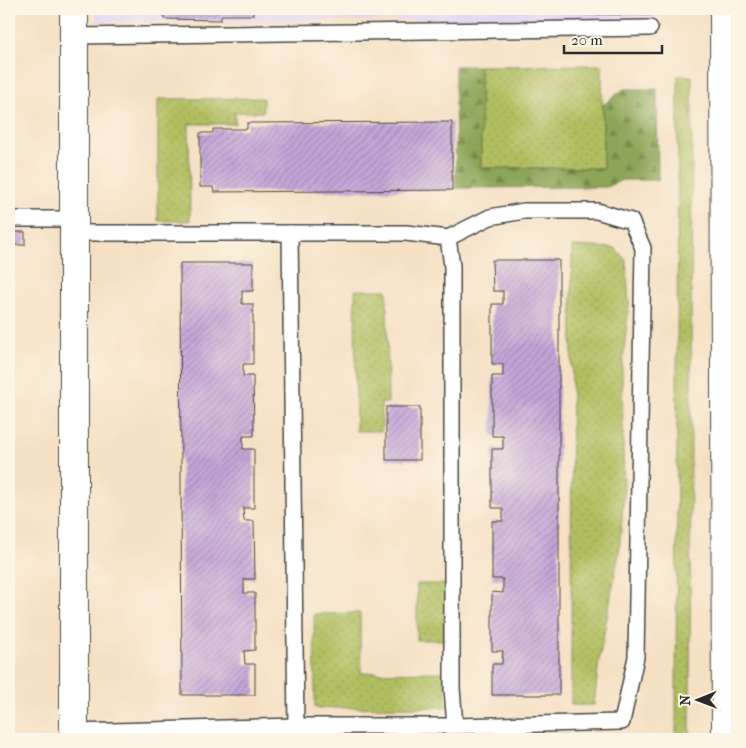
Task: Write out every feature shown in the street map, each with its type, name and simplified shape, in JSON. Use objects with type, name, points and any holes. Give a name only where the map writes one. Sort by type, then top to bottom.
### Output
[{"type":"main road","points":[[74,9],[74,736]]},
{"type":"main road","points":[[724,9],[726,739]]},
{"type":"lane","points":[[74,36],[650,28]]},
{"type":"lane","points":[[9,219],[74,226],[290,233],[406,233],[448,238],[490,217],[524,210],[597,211],[631,221],[643,248],[636,657],[622,722],[455,726],[296,726],[74,736]]},
{"type":"lane","points":[[290,233],[296,726]]},
{"type":"lane","points":[[448,238],[452,266],[452,688],[455,726]]},
{"type":"shaded area","points":[[96,9],[655,9],[655,19],[96,22]]},
{"type":"green space","points":[[602,65],[603,168],[481,168],[480,66]]},
{"type":"green space","points":[[455,66],[480,66],[481,168],[603,168],[603,105],[624,89],[657,89],[658,180],[622,180],[607,187],[456,188]]},
{"type":"green space","points":[[678,76],[692,76],[690,739],[676,739]]},
{"type":"green space","points":[[263,98],[263,112],[235,112],[235,124],[189,124],[190,221],[158,221],[158,99]]},
{"type":"green space","points":[[572,246],[615,248],[626,260],[629,303],[622,370],[624,495],[619,553],[599,660],[594,705],[571,705]]},
{"type":"green space","points":[[355,290],[387,290],[388,403],[381,403],[382,431],[356,431]]},
{"type":"green space","points":[[417,584],[445,584],[445,640],[417,640]]},
{"type":"green space","points":[[360,613],[361,673],[445,672],[446,707],[315,708],[314,614]]},
{"type":"building","points":[[164,9],[253,9],[253,15],[221,15],[221,20],[164,19]]},
{"type":"building","points":[[553,9],[553,11],[503,10]]},
{"type":"building","points":[[583,9],[653,9],[653,15],[583,14]]},
{"type":"building","points":[[452,122],[452,190],[214,192],[213,187],[200,187],[200,133],[213,133],[213,129],[247,129],[247,123]]},
{"type":"building","points":[[13,232],[25,232],[25,245],[13,245]]},
{"type":"building","points":[[492,260],[559,260],[559,695],[492,695],[492,664],[502,664],[503,651],[492,651],[492,592],[503,593],[503,579],[492,579],[492,521],[503,521],[503,508],[492,508],[492,449],[503,449],[503,436],[492,436],[492,376],[503,376],[503,364],[492,364],[492,304],[503,304],[503,291],[493,291]]},
{"type":"building","points":[[180,263],[253,263],[253,291],[242,291],[242,304],[253,304],[253,364],[243,364],[243,376],[253,376],[254,436],[243,436],[243,449],[254,449],[254,508],[243,508],[244,521],[254,521],[255,579],[244,579],[244,593],[255,593],[255,650],[244,651],[245,664],[255,664],[255,695],[182,695]]},
{"type":"building","points":[[386,407],[420,407],[420,460],[386,460]]},
{"type":"building","points":[[567,736],[567,739],[488,739],[488,737]]}]
